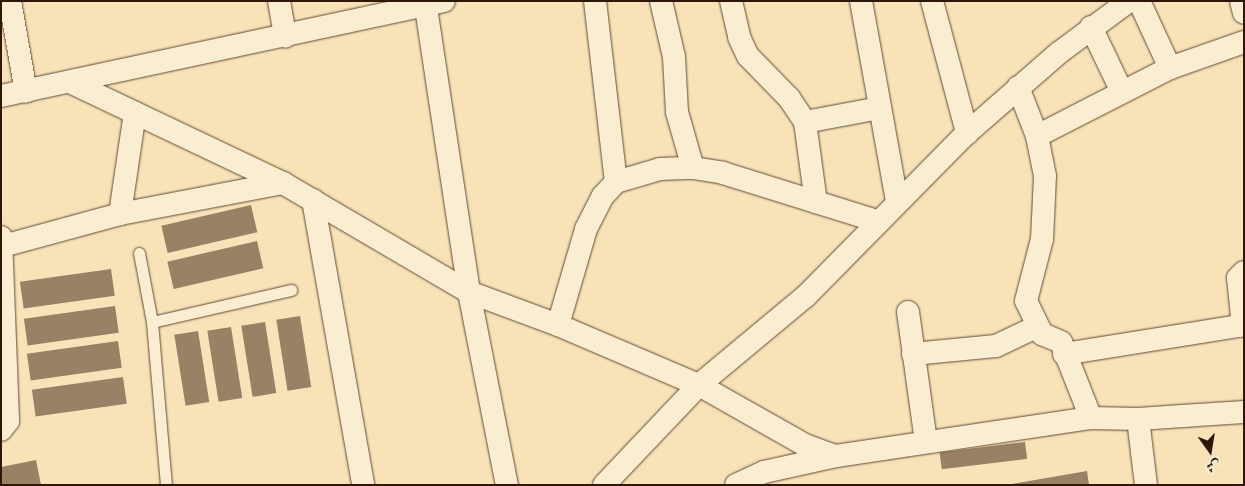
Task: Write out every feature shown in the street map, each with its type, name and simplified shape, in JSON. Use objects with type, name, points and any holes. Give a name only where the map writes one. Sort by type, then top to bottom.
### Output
[{"type":"street","points":[[10,1],[26,92]]},
{"type":"street","points":[[280,1],[285,36]]},
{"type":"street","points":[[595,1],[616,182]]},
{"type":"street","points":[[661,1],[674,57],[677,112],[693,168]]},
{"type":"street","points":[[731,1],[739,37],[748,56],[789,98],[805,122],[816,202]]},
{"type":"street","points":[[861,1],[897,202]]},
{"type":"street","points":[[932,1],[967,133]]},
{"type":"street","points":[[604,485],[700,385],[806,296],[877,221],[967,133],[1091,27],[1129,1]]},
{"type":"street","points":[[1139,1],[1170,68]]},
{"type":"street","points":[[1241,1],[1244,13]]},
{"type":"street","points":[[1,96],[285,36],[431,2],[469,292],[507,485]]},
{"type":"street","points":[[1091,27],[1122,92]]},
{"type":"street","points":[[1037,136],[1170,68],[1244,42]]},
{"type":"street","points":[[70,82],[283,183],[469,292],[558,324],[700,385],[805,445],[836,456]]},
{"type":"street","points":[[1018,88],[1037,136],[1045,176],[1044,226],[1026,295],[1036,327],[1042,334],[1061,342],[1064,354],[1091,418]]},
{"type":"street","points":[[805,122],[880,108]]},
{"type":"street","points":[[120,214],[135,113]]},
{"type":"street","points":[[558,324],[586,229],[603,196],[616,182],[660,169],[693,168],[723,173],[877,221]]},
{"type":"street","points":[[1,430],[8,422],[2,241],[120,214],[283,183]]},
{"type":"street","points":[[313,200],[363,485]]},
{"type":"street","points":[[1064,354],[1239,326],[1242,316],[1238,278],[1244,272]]},
{"type":"street","points":[[908,312],[926,441]]},
{"type":"street","points":[[913,354],[996,346],[1036,327]]},
{"type":"street","points":[[736,485],[764,472],[836,456],[926,441],[1091,418],[1138,419],[1244,412]]},
{"type":"street","points":[[1138,419],[1146,485]]},
{"type":"lane","points":[[139,252],[152,322],[166,485]]},
{"type":"lane","points":[[152,322],[290,290]]},
{"type":"building","points":[[251,205],[257,232],[168,253],[161,226]]},
{"type":"building","points":[[257,241],[263,268],[174,289],[167,262]]},
{"type":"building","points":[[111,269],[115,296],[24,309],[20,282]]},
{"type":"building","points":[[115,306],[119,333],[28,346],[24,319]]},
{"type":"building","points":[[300,316],[311,387],[288,391],[276,320]]},
{"type":"building","points":[[265,322],[276,393],[253,397],[241,326]]},
{"type":"building","points":[[231,327],[242,398],[219,402],[207,331]]},
{"type":"building","points":[[198,331],[209,402],[186,406],[174,335]]},
{"type":"building","points":[[118,341],[122,368],[31,381],[27,354]]},
{"type":"building","points":[[123,377],[127,404],[36,417],[32,390]]},
{"type":"building","points":[[1025,442],[1027,459],[942,469],[940,452]]},
{"type":"building","points":[[36,460],[41,485],[1,485],[1,467]]},
{"type":"building","points":[[1087,471],[1089,485],[1012,485],[1012,484]]}]
